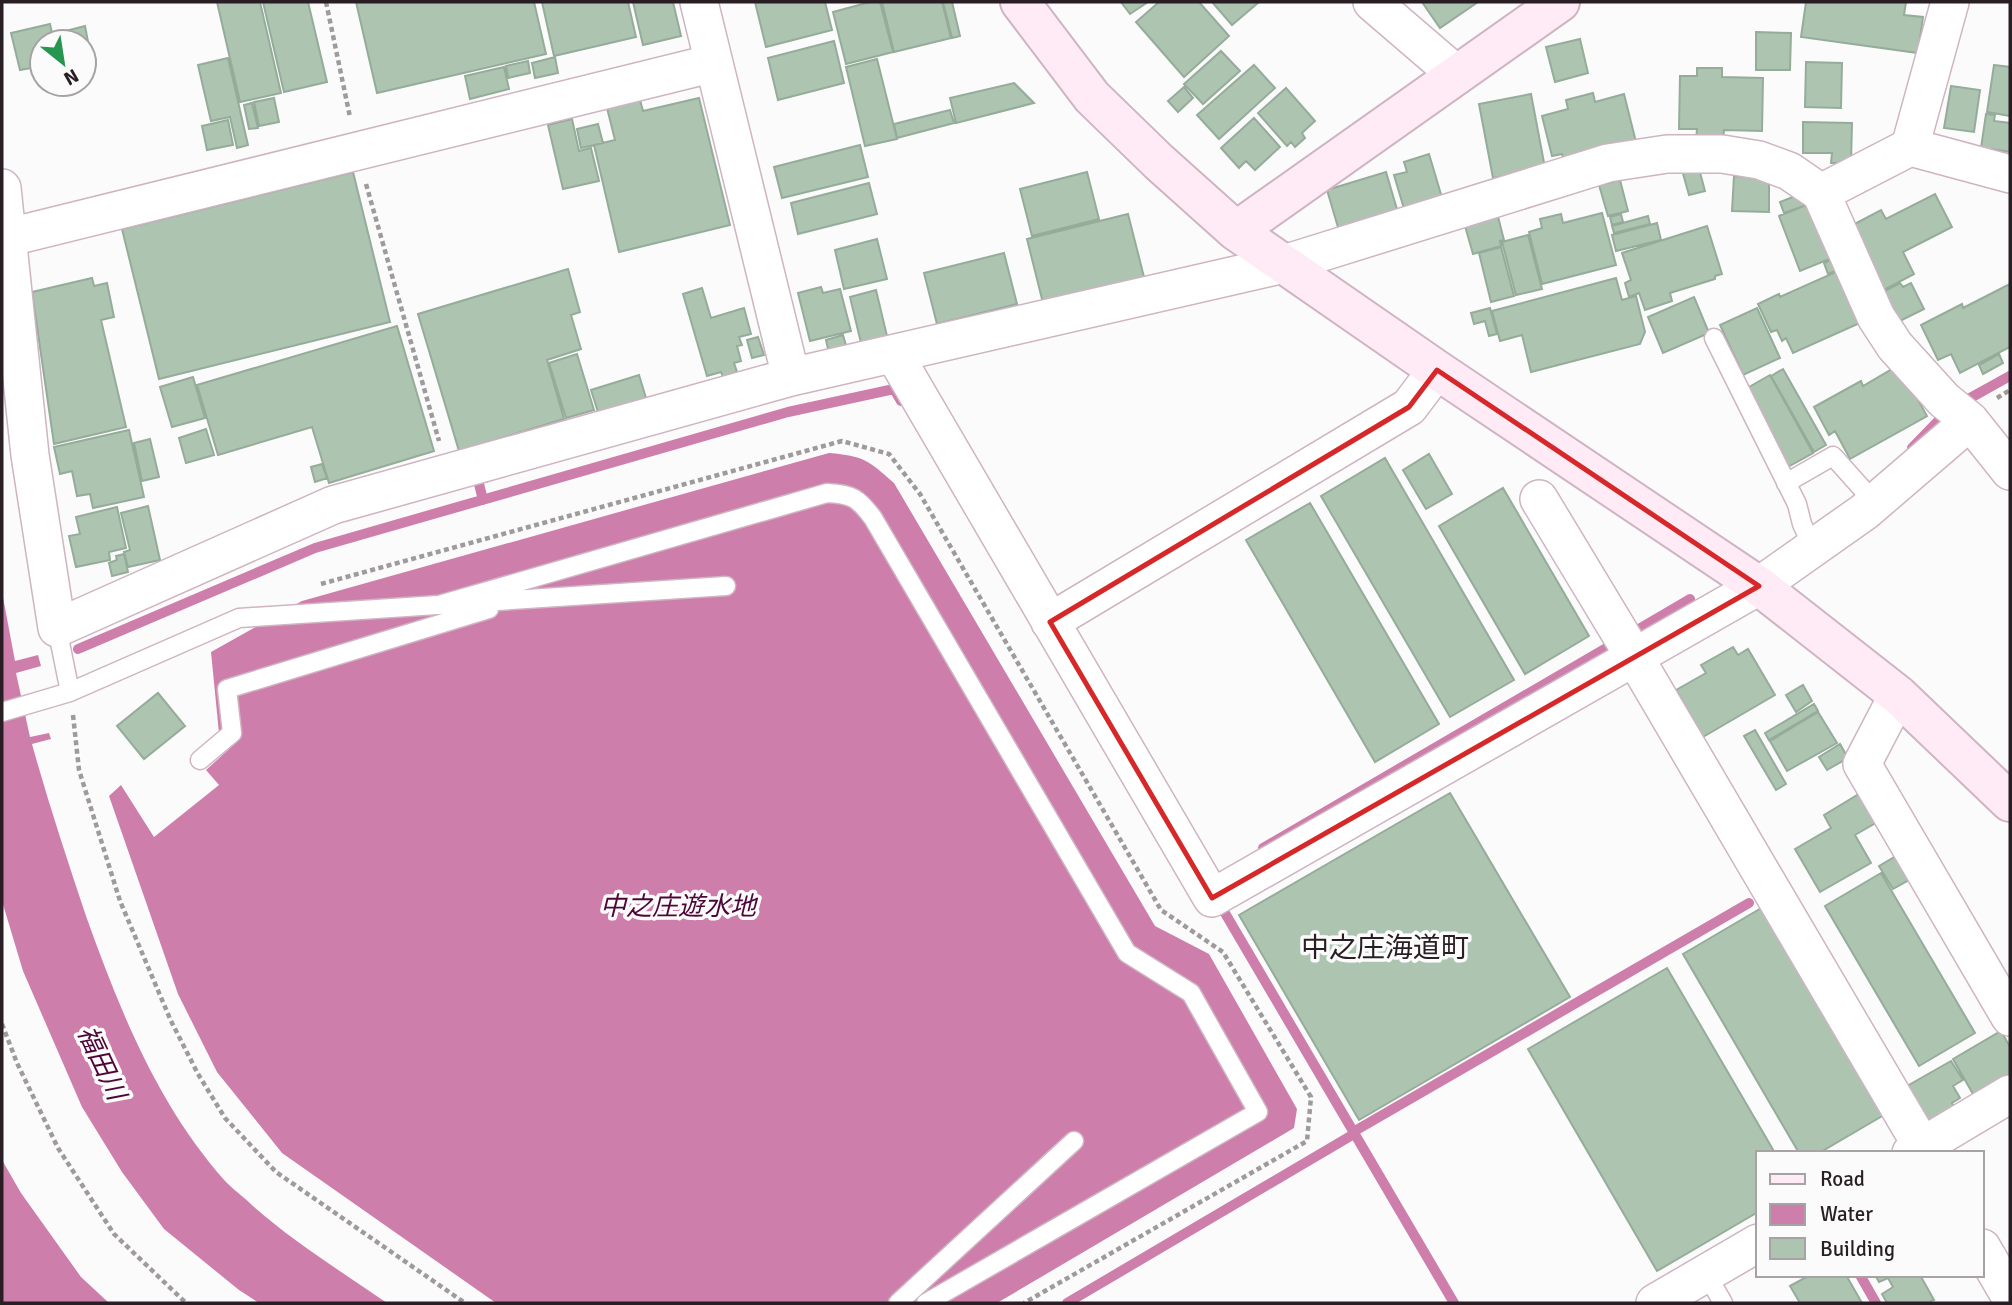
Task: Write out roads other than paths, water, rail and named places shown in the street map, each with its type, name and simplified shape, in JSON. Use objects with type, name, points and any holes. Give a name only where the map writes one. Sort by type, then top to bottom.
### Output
[{"type":"street","points":[[699,2],[791,377]]},
{"type":"street","points":[[1020,2],[1092,97],[1236,231],[1437,370],[1759,586],[1898,695],[2010,802]]},
{"type":"street","points":[[1372,2],[1457,75]]},
{"type":"street","points":[[1236,231],[1560,2]]},
{"type":"street","points":[[1910,147],[1951,2]]},
{"type":"street","points":[[6,239],[714,63]]},
{"type":"street","points":[[1821,193],[1910,147],[2010,174]]},
{"type":"street","points":[[2,188],[30,455],[57,628],[333,505],[791,377],[1284,264],[1608,163],[1667,154],[1722,154],[1759,160],[1789,171],[1821,193],[1876,317],[1895,346],[1944,400],[1970,421],[2010,471]]},
{"type":"street","points":[[894,354],[1212,898],[1759,586],[1875,503],[1970,421]]},
{"type":"street","points":[[1050,622],[1409,407],[1437,370]]},
{"type":"street","points":[[1539,499],[1635,658],[1920,1150],[2010,1094]]},
{"type":"street","points":[[1898,695],[1862,764],[2010,1017]]},
{"type":"street","points":[[1655,1303],[1715,1288],[1756,1244]]},
{"type":"street","points":[[1984,1251],[2010,1296]]},
{"type":"lane","points":[[1714,338],[1797,504],[1802,524],[1813,548]]},
{"type":"lane","points":[[1786,482],[1833,456],[1875,503]]},
{"type":"lane","points":[[439,605],[827,493],[845,494],[860,500],[873,518],[1127,953],[1191,993],[1258,1112],[926,1303]]},
{"type":"lane","points":[[2,712],[64,694],[239,618],[726,586]]},
{"type":"lane","points":[[200,760],[232,733],[227,689],[517,600]]},
{"type":"lane","points":[[57,628],[64,694]]},
{"type":"lane","points":[[898,1303],[1074,1142]]},
{"type":"water","name":"中之庄遊水地","points":[[829,453],[865,460],[894,483],[1155,926],[1209,954],[1297,1109],[1294,1128],[997,1303],[496,1303],[282,1153],[217,1072],[178,994],[109,796],[121,785],[154,837],[219,785],[206,770],[238,741],[219,733],[211,652],[302,601]]},
{"type":"water","name":"福田川","points":[[2,592],[15,661],[38,655],[41,666],[16,673],[30,737],[49,733],[51,739],[32,744],[86,916],[143,1056],[180,1122],[229,1185],[286,1233],[387,1303],[259,1303],[164,1229],[122,1172],[82,1107],[23,971],[2,901]]},
{"type":"water","points":[[2,1160],[21,1193],[81,1277],[109,1303],[2,1303]]},
{"type":"waterway","points":[[1963,402],[2010,376]]},
{"type":"waterway","points":[[78,649],[315,548],[788,412],[894,389],[901,401]]},
{"type":"waterway","points":[[1912,448],[1942,417]]},
{"type":"waterway","points":[[483,500],[478,480],[488,477]]},
{"type":"waterway","points":[[1632,633],[1690,599]]},
{"type":"waterway","points":[[1263,848],[1608,647]]},
{"type":"waterway","points":[[1353,1132],[1749,903]]},
{"type":"waterway","points":[[1222,908],[1454,1303]]},
{"type":"waterway","points":[[1067,1303],[1354,1134]]},
{"type":"waterway","points":[[1861,1277],[1876,1303]]},
{"type":"district","name":"中之庄海道町","points":[[1385,948]]}]
